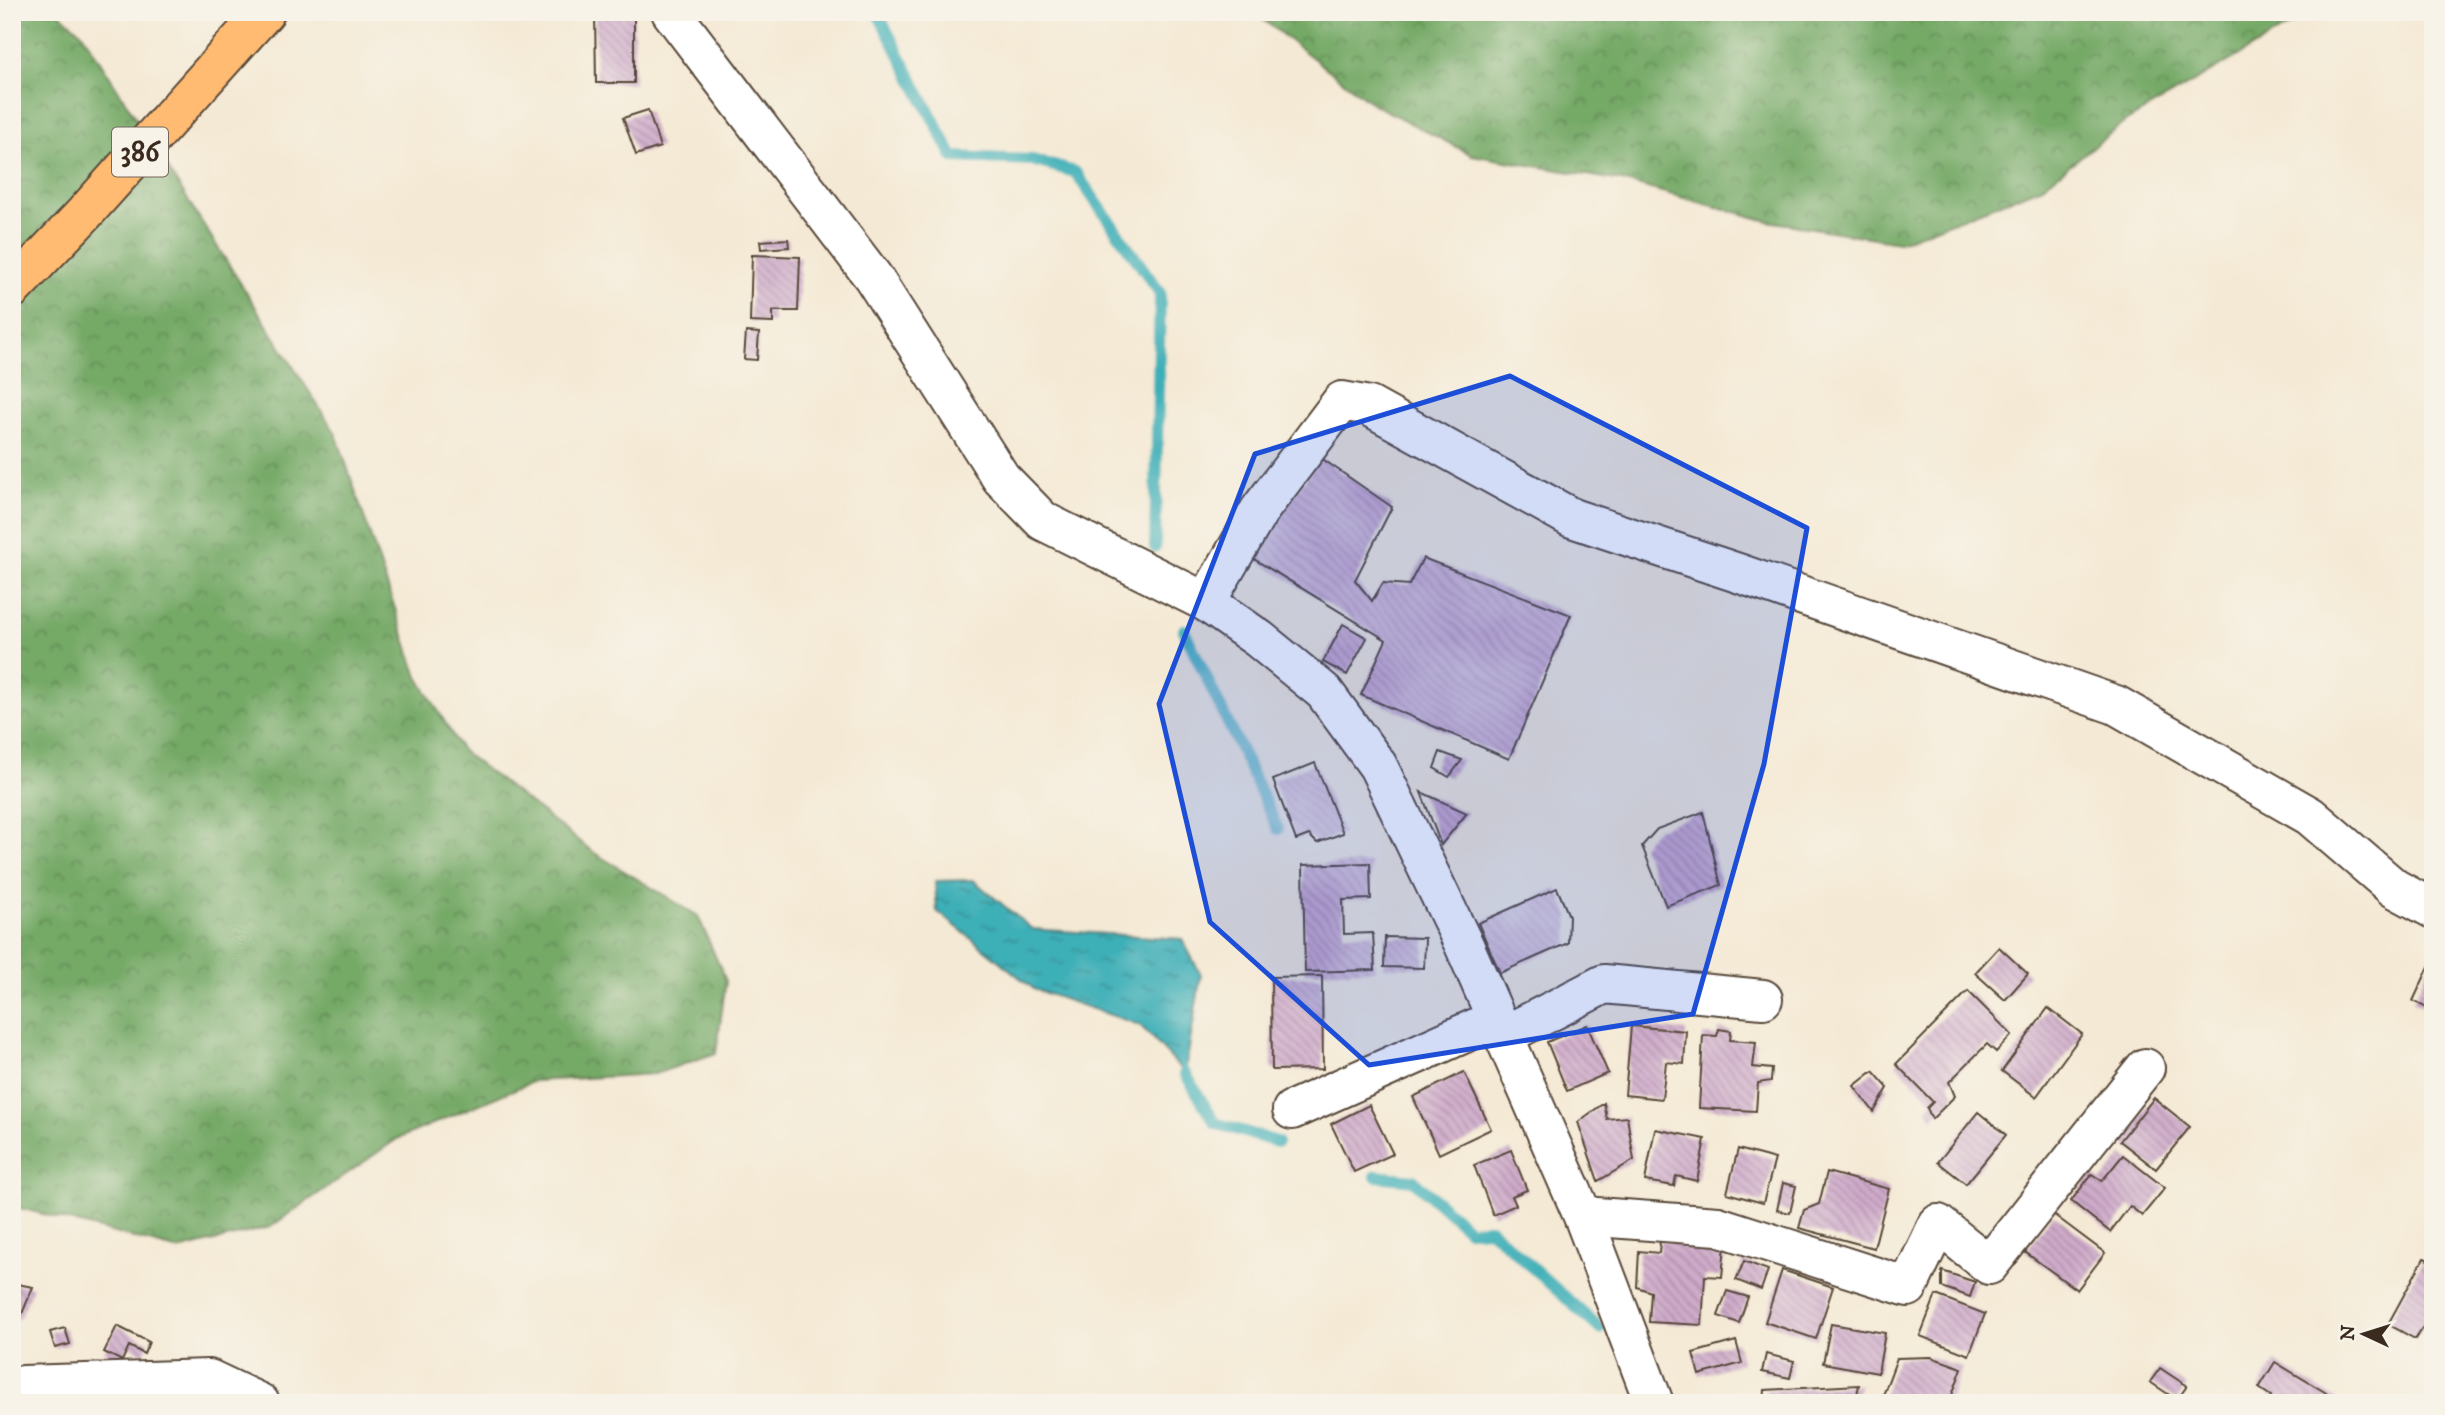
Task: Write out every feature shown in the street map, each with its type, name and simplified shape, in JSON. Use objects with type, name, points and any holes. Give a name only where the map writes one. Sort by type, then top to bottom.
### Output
[{"type":"highway","name":"386","points":[[12,289],[83,215],[265,12]]},
{"type":"street","points":[[671,12],[873,277],[1001,478],[1043,521],[1206,602],[1259,639],[1324,692],[1378,766],[1500,1027],[1583,1216],[1654,1403]]},
{"type":"street","points":[[1206,602],[1259,511],[1342,401],[1369,406],[1572,518],[2116,705],[2310,816],[2394,888],[2433,909]]},
{"type":"street","points":[[1292,1110],[1604,984],[1763,999]]},
{"type":"street","points":[[1583,1216],[1718,1226],[1908,1287],[1938,1224],[1989,1265],[2145,1068]]},
{"type":"street","points":[[23,1385],[209,1378],[260,1403]]},
{"type":"highlighted area","points":[[1510,376],[1807,528],[1764,764],[1693,1014],[1369,1065],[1210,922],[1159,704],[1255,454]]},
{"type":"green space","points":[[12,12],[58,12],[82,33],[336,434],[418,677],[462,751],[593,852],[698,916],[726,981],[716,1053],[655,1074],[534,1081],[397,1139],[270,1227],[179,1250],[12,1206]]},
{"type":"green space","points":[[1253,12],[2313,12],[2125,122],[2040,188],[1899,242],[1768,221],[1622,181],[1472,155],[1373,104]]},
{"type":"water","points":[[973,880],[1032,929],[1182,939],[1201,975],[1185,1073],[1140,1025],[1034,989],[937,911],[935,881]]},
{"type":"building","points":[[595,12],[634,12],[634,83],[596,83]]},
{"type":"building","points":[[648,110],[660,147],[636,155],[623,118]]},
{"type":"building","points":[[788,239],[789,247],[761,249],[760,241]]},
{"type":"building","points":[[752,255],[800,257],[798,311],[773,311],[773,323],[750,322]]},
{"type":"building","points":[[746,332],[759,333],[757,360],[744,359]]},
{"type":"building","points":[[1321,458],[1392,507],[1355,580],[1372,601],[1383,583],[1409,585],[1423,558],[1571,615],[1509,759],[1361,695],[1386,640],[1249,556]]},
{"type":"building","points":[[1343,624],[1367,638],[1347,675],[1323,662]]},
{"type":"building","points":[[1440,752],[1462,760],[1449,777],[1434,768]]},
{"type":"building","points":[[1315,763],[1343,833],[1317,843],[1309,835],[1296,840],[1273,780]]},
{"type":"building","points":[[1421,792],[1467,813],[1441,845]]},
{"type":"building","points":[[1703,812],[1721,885],[1666,906],[1642,846],[1657,829]]},
{"type":"building","points":[[1370,863],[1371,899],[1343,900],[1344,934],[1373,933],[1375,970],[1305,972],[1303,865]]},
{"type":"building","points":[[1557,888],[1569,916],[1568,943],[1500,973],[1478,923]]},
{"type":"building","points":[[1385,937],[1425,938],[1424,968],[1384,967]]},
{"type":"building","points":[[1999,947],[2028,974],[2005,1000],[1975,973]]},
{"type":"building","points":[[2433,958],[2433,1011],[2413,1001]]},
{"type":"building","points":[[1322,976],[1323,1069],[1272,1070],[1271,977]]},
{"type":"building","points":[[1968,991],[2012,1035],[1996,1052],[1987,1044],[1949,1082],[1955,1096],[1932,1119],[1927,1108],[1933,1102],[1896,1064]]},
{"type":"building","points":[[2048,1008],[2082,1034],[2036,1097],[2002,1071]]},
{"type":"building","points":[[1587,1025],[1608,1073],[1567,1091],[1547,1042]]},
{"type":"building","points":[[1631,1026],[1686,1031],[1684,1064],[1666,1062],[1662,1099],[1625,1095]]},
{"type":"building","points":[[1719,1029],[1731,1031],[1730,1040],[1756,1042],[1753,1067],[1772,1069],[1771,1081],[1758,1083],[1756,1111],[1699,1108],[1703,1035],[1717,1036]]},
{"type":"building","points":[[1873,1071],[1888,1088],[1874,1112],[1854,1086]]},
{"type":"building","points":[[1464,1072],[1491,1129],[1439,1154],[1413,1097]]},
{"type":"building","points":[[2154,1098],[2190,1127],[2156,1169],[2120,1141]]},
{"type":"building","points":[[1604,1103],[1607,1119],[1627,1117],[1634,1160],[1598,1181],[1578,1122]]},
{"type":"building","points":[[1369,1105],[1393,1154],[1354,1172],[1331,1124]]},
{"type":"building","points":[[1978,1112],[2006,1135],[1966,1184],[1938,1162]]},
{"type":"building","points":[[1655,1129],[1705,1139],[1697,1181],[1676,1176],[1674,1186],[1645,1181]]},
{"type":"building","points":[[1738,1149],[1775,1159],[1763,1203],[1727,1193]]},
{"type":"building","points":[[1511,1150],[1527,1190],[1512,1196],[1516,1205],[1493,1215],[1474,1165]]},
{"type":"building","points":[[2123,1155],[2165,1188],[2142,1216],[2130,1206],[2110,1232],[2071,1201],[2092,1174],[2102,1181]]},
{"type":"building","points":[[1827,1172],[1889,1189],[1874,1248],[1799,1228],[1804,1210],[1819,1204]]},
{"type":"building","points":[[1783,1183],[1796,1186],[1790,1213],[1777,1210]]},
{"type":"building","points":[[2053,1214],[2105,1253],[2077,1290],[2025,1252]]},
{"type":"building","points":[[1660,1241],[1725,1245],[1722,1277],[1705,1276],[1702,1325],[1649,1322],[1651,1292],[1637,1287],[1639,1251],[1659,1253]]},
{"type":"building","points":[[2424,1258],[2433,1262],[2433,1334],[2422,1328],[2415,1339],[2388,1324]]},
{"type":"building","points":[[1744,1261],[1768,1270],[1761,1290],[1736,1280]]},
{"type":"building","points":[[1782,1270],[1833,1287],[1816,1339],[1765,1322]]},
{"type":"building","points":[[1942,1271],[1975,1282],[1970,1297],[1942,1287]]},
{"type":"building","points":[[12,1283],[33,1287],[20,1319],[12,1318]]},
{"type":"building","points":[[1727,1291],[1748,1297],[1739,1323],[1718,1316]]},
{"type":"building","points":[[1936,1295],[1985,1314],[1969,1355],[1920,1336]]},
{"type":"building","points":[[1831,1324],[1885,1333],[1878,1373],[1823,1363]]},
{"type":"building","points":[[117,1326],[149,1342],[144,1354],[129,1346],[122,1361],[104,1352]]},
{"type":"building","points":[[65,1328],[70,1344],[55,1348],[50,1332]]},
{"type":"building","points":[[1736,1341],[1742,1363],[1699,1375],[1693,1353]]},
{"type":"building","points":[[1766,1354],[1794,1361],[1790,1378],[1762,1372]]},
{"type":"building","points":[[1931,1357],[1962,1368],[1949,1403],[1895,1403],[1882,1398],[1897,1358]]},
{"type":"building","points":[[2275,1362],[2343,1403],[2267,1403],[2271,1396],[2259,1388]]},
{"type":"building","points":[[2160,1368],[2187,1386],[2177,1400],[2150,1382]]},
{"type":"building","points":[[1859,1385],[1856,1400],[1838,1403],[1764,1403],[1765,1390]]},
{"type":"waterway","points":[[877,12],[953,157],[1032,160],[1075,172],[1160,293],[1155,547]]},
{"type":"waterway","points":[[1184,630],[1278,829]]},
{"type":"waterway","points":[[1185,1073],[1215,1123],[1277,1142]]},
{"type":"waterway","points":[[1376,1176],[1413,1180],[1469,1230],[1490,1229],[1600,1329]]}]
